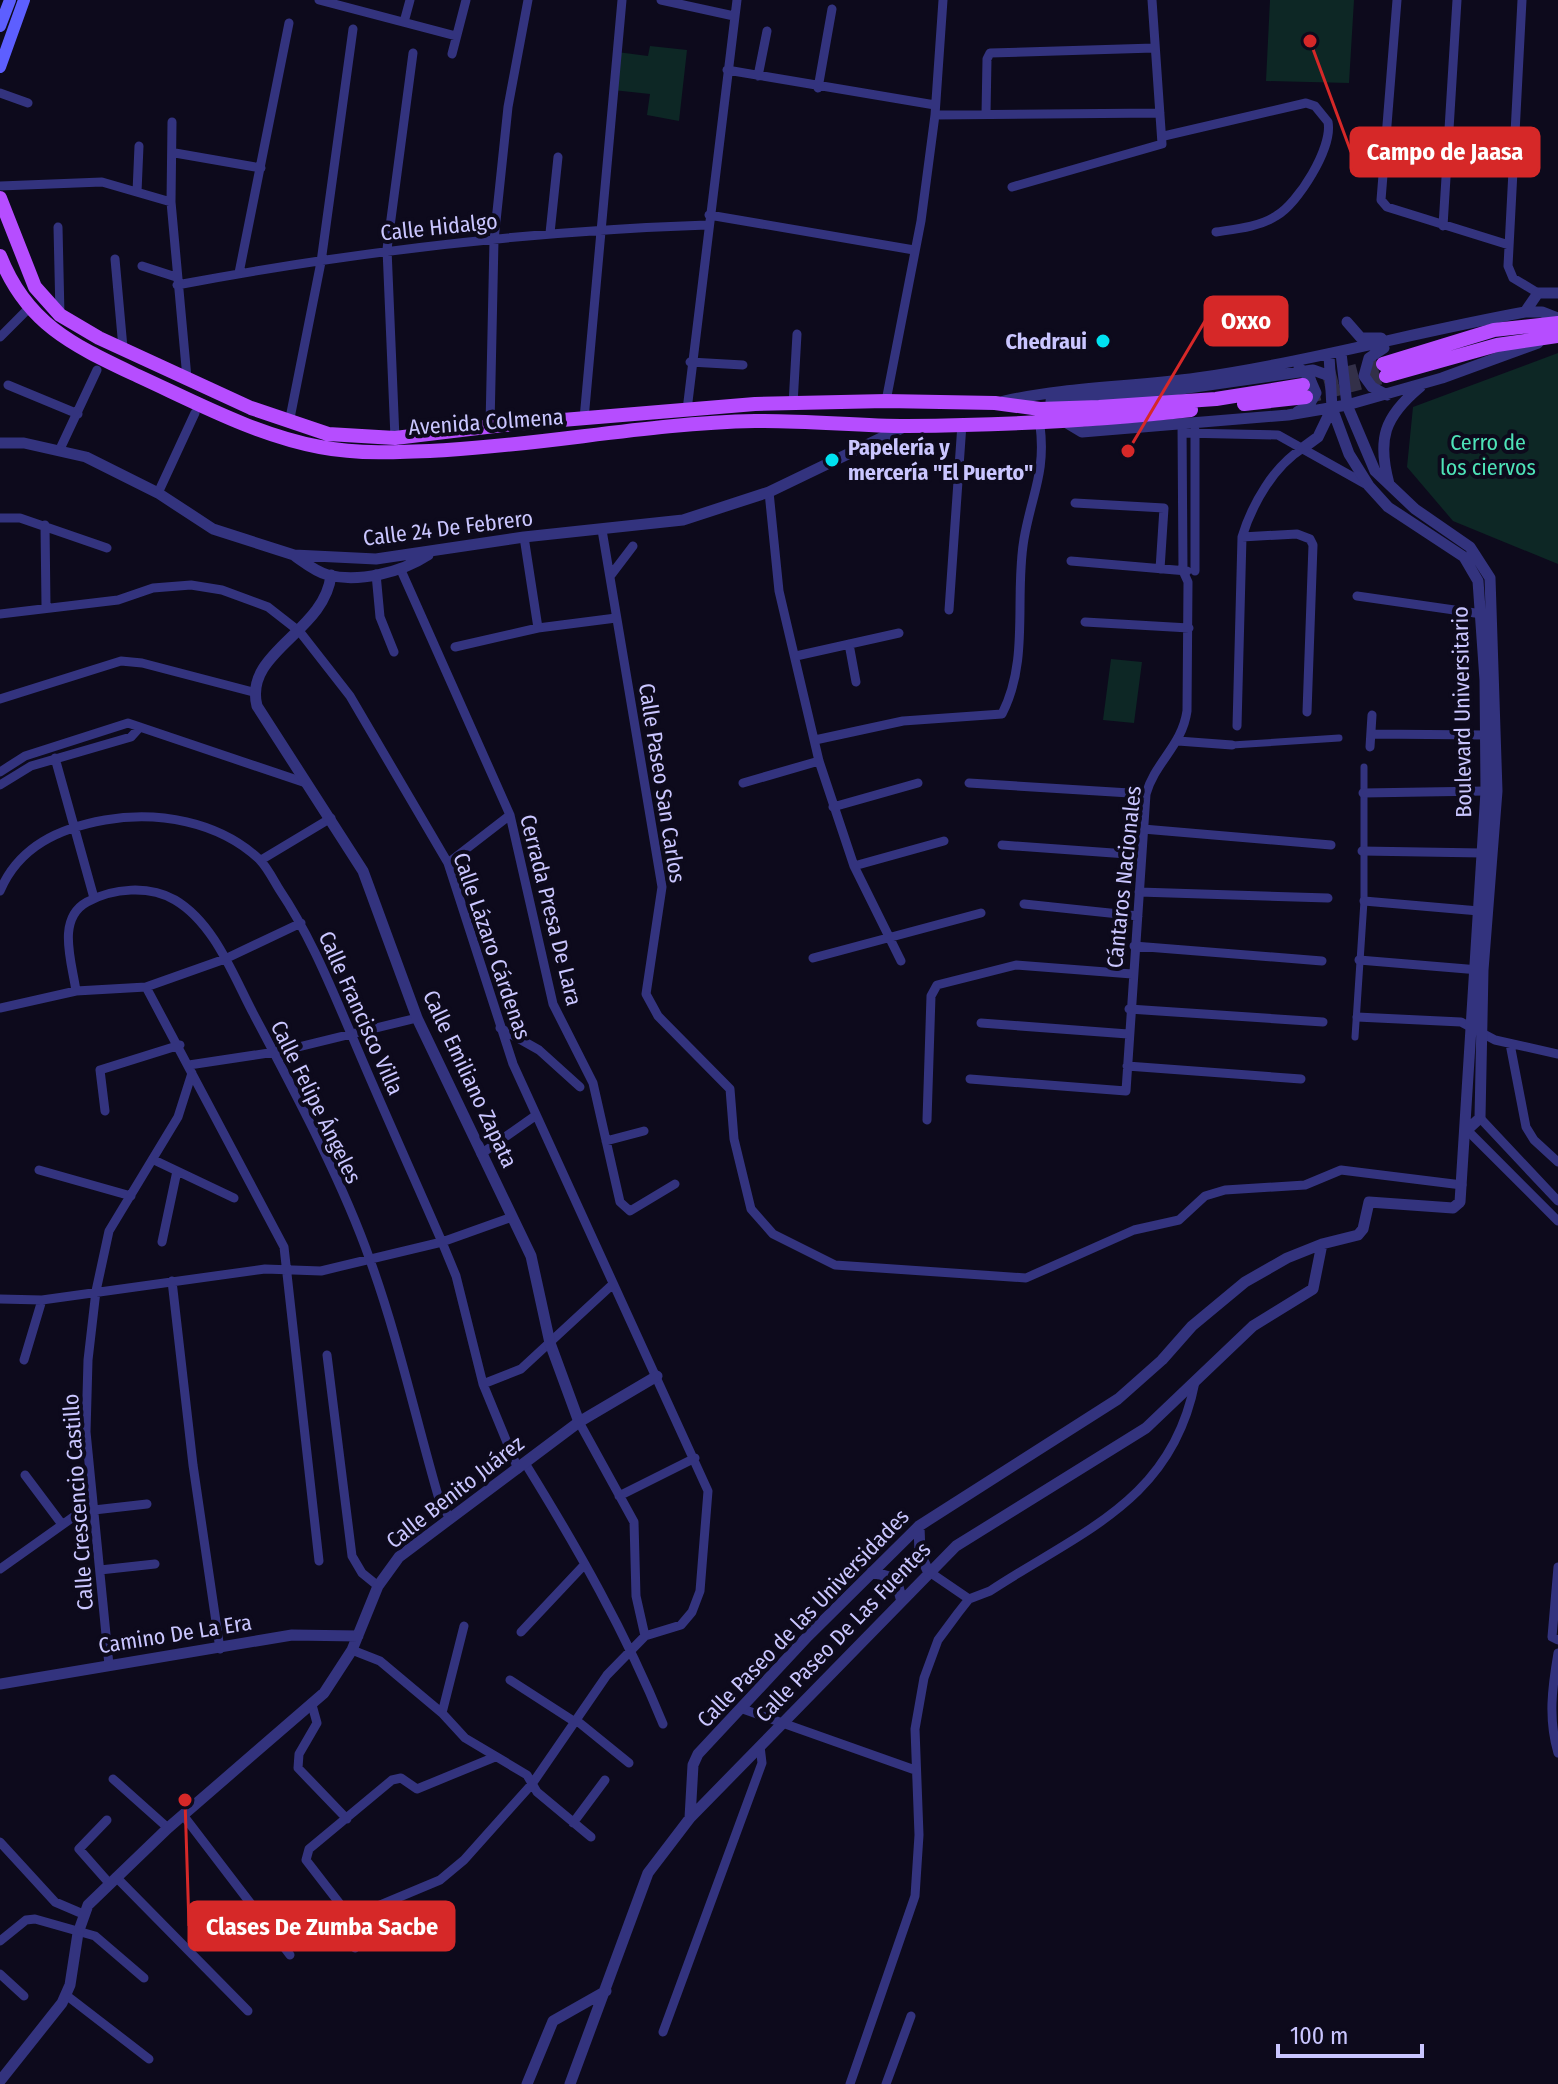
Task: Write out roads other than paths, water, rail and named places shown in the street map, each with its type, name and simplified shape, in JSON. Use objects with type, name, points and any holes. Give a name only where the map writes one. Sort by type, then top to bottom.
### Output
[{"type":"main road","points":[[0,26],[10,0]]},
{"type":"main road","points":[[0,67],[24,0]]},
{"type":"main road","name":"Avenida Colmena","points":[[0,198],[35,287],[60,315],[187,378],[289,423],[328,434],[395,438],[490,426],[793,404],[886,401],[995,403]]},
{"type":"main road","name":"Avenida Colmena","points":[[1,259],[29,308],[45,325],[78,348],[247,426],[324,448],[412,452],[500,446],[669,426],[756,421],[906,426],[1040,425],[1303,384]]},
{"type":"main road","points":[[1558,321],[1494,330],[1384,370],[1497,345],[1558,336]]},
{"type":"main road","points":[[995,403],[1040,409],[1216,399],[1303,384]]},
{"type":"street","points":[[319,0],[360,5],[404,22],[456,36]]},
{"type":"street","points":[[404,22],[410,0]]},
{"type":"street","points":[[452,54],[466,0]]},
{"type":"street","points":[[490,426],[494,240],[508,107],[528,0]]},
{"type":"street","points":[[584,419],[622,0]]},
{"type":"street","points":[[661,0],[734,16]]},
{"type":"street","points":[[687,410],[690,362],[737,0]]},
{"type":"street","points":[[886,401],[914,250],[935,110],[943,0]]},
{"type":"street","points":[[1152,0],[1163,140]]},
{"type":"street","points":[[1397,0],[1383,204],[1509,245]]},
{"type":"street","points":[[1443,226],[1457,0]]},
{"type":"street","points":[[1522,0],[1508,266],[1513,278],[1538,293],[1558,293]]},
{"type":"street","points":[[818,88],[832,9]]},
{"type":"street","points":[[239,273],[289,23]]},
{"type":"street","points":[[289,423],[321,262],[353,29]]},
{"type":"street","points":[[758,76],[767,31]]},
{"type":"street","points":[[986,114],[987,59],[990,53],[1154,48]]},
{"type":"street","points":[[395,438],[387,249],[413,53]]},
{"type":"street","points":[[727,70],[935,110],[986,114],[1160,113]]},
{"type":"street","points":[[0,93],[28,103]]},
{"type":"street","points":[[1012,187],[1163,140],[1306,103],[1315,106],[1328,122],[1328,145],[1298,195],[1280,215],[1245,227],[1216,232]]},
{"type":"street","points":[[172,122],[175,153],[171,202],[187,378]]},
{"type":"street","points":[[137,192],[139,146]]},
{"type":"street","points":[[175,153],[261,168]]},
{"type":"street","points":[[550,233],[551,210],[556,204],[558,157]]},
{"type":"street","points":[[0,186],[102,182],[171,202]]},
{"type":"street","name":"Calle Hidalgo","points":[[142,266],[176,281],[321,262],[387,249],[708,220],[914,250]]},
{"type":"street","points":[[58,227],[60,315]]},
{"type":"street","points":[[115,259],[123,348]]},
{"type":"street","points":[[1525,312],[1538,293]]},
{"type":"street","points":[[0,337],[29,308]]},
{"type":"street","points":[[995,403],[1032,395],[1197,378],[1335,354],[1525,312],[1542,312],[1558,321]]},
{"type":"street","points":[[1347,322],[1361,338],[1402,339]]},
{"type":"street","points":[[793,404],[797,334]]},
{"type":"street","points":[[1067,423],[1082,432],[1188,428],[1332,408],[1423,384],[1558,336]]},
{"type":"street","points":[[1387,395],[1366,381],[1366,363],[1373,354],[1402,339]]},
{"type":"street","name":"Boulevard Universitario","points":[[1335,354],[1327,375],[1332,408],[1349,454],[1369,486],[1388,507],[1464,557],[1478,581],[1482,614],[1486,791],[1479,911],[1480,1118]]},
{"type":"street","name":"Boulevard Universitario","points":[[1335,354],[1347,405],[1375,471],[1390,488],[1470,547],[1490,578],[1497,791],[1478,970]]},
{"type":"street","points":[[690,362],[743,365]]},
{"type":"street","points":[[1288,362],[1303,384]]},
{"type":"street","points":[[60,449],[97,370]]},
{"type":"street","points":[[1303,384],[1313,370],[1327,375]]},
{"type":"street","points":[[1390,488],[1383,455],[1388,421],[1402,402],[1423,384]]},
{"type":"street","points":[[8,385],[78,414]]},
{"type":"street","points":[[1032,395],[1048,402],[1314,385],[1314,400],[1303,410],[1288,415]]},
{"type":"street","points":[[1237,726],[1242,537],[1252,508],[1270,481],[1289,457],[1318,437],[1332,408]]},
{"type":"street","points":[[158,493],[195,413]]},
{"type":"street","points":[[949,610],[962,424]]},
{"type":"street","points":[[815,740],[903,721],[997,717],[1002,714],[1011,691],[1020,634],[1024,540],[1041,480],[1044,454],[1040,425]]},
{"type":"street","name":"Calle 24 De Febrero","points":[[0,443],[60,449],[86,457],[158,493],[213,529],[294,555],[376,559],[524,537],[683,520],[769,492],[906,426]]},
{"type":"street","points":[[1188,428],[1271,434],[1303,448],[1369,486]]},
{"type":"street","points":[[1188,428],[1195,571],[1188,582]]},
{"type":"street","points":[[1183,571],[1188,428]]},
{"type":"street","points":[[769,492],[779,591],[819,761],[854,866],[901,961]]},
{"type":"street","points":[[1075,503],[1164,508],[1160,569]]},
{"type":"street","points":[[0,518],[20,518],[45,525],[107,548]]},
{"type":"street","points":[[45,525],[46,606]]},
{"type":"street","name":"Calle Paseo San Carlos","points":[[602,530],[662,887],[646,994],[658,1016],[730,1089],[742,1177],[751,1209],[758,1221],[773,1234],[829,1264],[1026,1278],[1134,1230],[1188,1215],[1205,1196],[1216,1192],[1305,1185],[1341,1170],[1462,1185]]},
{"type":"street","points":[[1242,537],[1297,534],[1310,539],[1313,545],[1307,712]]},
{"type":"street","points":[[524,537],[538,628]]},
{"type":"street","points":[[611,575],[633,546]]},
{"type":"street","points":[[294,555],[331,575],[376,574],[400,568],[437,549]]},
{"type":"street","points":[[1071,561],[1195,571]]},
{"type":"street","name":"Cerrada Presa De Lara","points":[[400,568],[510,815],[553,1004],[593,1083],[620,1202],[626,1210],[635,1209],[675,1184]]},
{"type":"street","name":"Cántaros Nacionales","points":[[970,1079],[1126,1091],[1129,1009],[1146,794],[1150,781],[1184,732],[1187,711],[1188,582],[1183,571]]},
{"type":"street","points":[[376,574],[380,617],[394,652]]},
{"type":"street","points":[[0,699],[121,661],[142,663],[253,692],[260,669],[300,632],[321,606],[331,575]]},
{"type":"street","name":"Calle Lázaro Cárdenas","points":[[0,614],[46,606],[118,600],[153,588],[191,585],[222,590],[268,607],[300,632],[350,696],[448,863],[500,1028],[535,1116],[708,1491],[700,1591],[692,1612],[681,1625],[645,1636]]},
{"type":"street","points":[[1357,596],[1482,614]]},
{"type":"street","points":[[455,647],[538,628],[616,618]]},
{"type":"street","points":[[1085,622],[1189,628]]},
{"type":"street","points":[[796,656],[899,633]]},
{"type":"street","points":[[849,644],[856,682]]},
{"type":"street","name":"Calle Emiliano Zapata","points":[[253,692],[263,718],[363,871],[417,1018],[538,1274],[550,1343],[579,1422],[634,1522],[636,1596],[645,1636]]},
{"type":"street","points":[[1370,747],[1372,715]]},
{"type":"street","points":[[0,772],[25,756],[128,723],[306,783]]},
{"type":"street","points":[[0,785],[31,766],[131,737],[140,727]]},
{"type":"street","points":[[1371,734],[1485,735]]},
{"type":"street","points":[[1178,741],[1232,745],[1339,738]]},
{"type":"street","points":[[55,758],[94,898],[79,906],[68,930],[76,991]]},
{"type":"street","points":[[743,783],[819,761]]},
{"type":"street","points":[[1355,1037],[1364,901],[1364,767]]},
{"type":"street","points":[[833,807],[918,783]]},
{"type":"street","points":[[969,783],[1146,794]]},
{"type":"street","points":[[1363,793],[1486,791]]},
{"type":"street","name":"Calle Francisco Villa","points":[[0,891],[6,876],[30,849],[75,825],[152,815],[214,830],[261,860],[301,923],[442,1242],[456,1276],[483,1384],[522,1466],[585,1564],[663,1724]]},
{"type":"street","points":[[448,863],[510,815]]},
{"type":"street","points":[[261,860],[331,818]]},
{"type":"street","points":[[1143,829],[1331,845]]},
{"type":"street","points":[[854,866],[944,841]]},
{"type":"street","points":[[1002,845],[1141,855]]},
{"type":"street","points":[[1362,851],[1482,853]]},
{"type":"street","name":"Calle Felipe Ángeles","points":[[94,898],[123,890],[140,890],[174,899],[201,924],[225,959],[274,1052],[370,1260],[439,1499],[449,1517]]},
{"type":"street","points":[[1139,892],[1328,898]]},
{"type":"street","points":[[1364,901],[1479,911]]},
{"type":"street","points":[[1024,904],[1138,916]]},
{"type":"street","points":[[813,958],[981,913]]},
{"type":"street","points":[[0,1008],[76,991],[146,987],[225,959],[301,923]]},
{"type":"street","points":[[1134,946],[1322,961]]},
{"type":"street","points":[[1359,960],[1478,970]]},
{"type":"street","points":[[927,1120],[931,996],[937,985],[1016,965],[1132,974]]},
{"type":"street","points":[[146,987],[180,1045],[280,1237],[287,1271],[319,1561]]},
{"type":"street","points":[[1129,1009],[1323,1022]]},
{"type":"street","points":[[1357,1017],[1461,1022],[1510,1044],[1558,1054]]},
{"type":"street","points":[[190,1069],[417,1018]]},
{"type":"street","points":[[981,1023],[1128,1034]]},
{"type":"street","points":[[500,1028],[539,1050],[580,1087]]},
{"type":"street","name":"Boulevard Universitario","points":[[1369,1202],[1453,1208],[1460,1202],[1478,1031]]},
{"type":"street","points":[[1510,1044],[1526,1127],[1534,1140],[1558,1162]]},
{"type":"street","points":[[105,1111],[100,1070],[180,1045]]},
{"type":"street","points":[[1127,1066],[1301,1079]]},
{"type":"street","name":"Calle Crescencio Castillo","points":[[109,1665],[86,1418],[88,1360],[96,1291],[104,1242],[178,1117],[190,1069]]},
{"type":"street","points":[[481,1154],[535,1116]]},
{"type":"street","points":[[1558,1201],[1480,1118],[1467,1130],[1558,1221]]},
{"type":"street","points":[[606,1141],[644,1131]]},
{"type":"street","points":[[154,1160],[234,1198]]},
{"type":"street","points":[[39,1170],[131,1196]]},
{"type":"street","points":[[162,1242],[177,1171]]},
{"type":"street","name":"Calle Paseo de las Universidades","points":[[690,1818],[693,1765],[740,1708],[919,1526],[1118,1399],[1162,1360],[1192,1326],[1245,1282],[1322,1244],[1358,1235],[1363,1229],[1369,1202]]},
{"type":"street","points":[[0,1299],[42,1300],[265,1269],[321,1271],[442,1242],[512,1217]]},
{"type":"street","name":"Calle Paseo De Las Fuentes","points":[[570,2084],[648,1873],[690,1818],[901,1598],[956,1546],[1146,1428],[1253,1326],[1313,1289],[1322,1244]]},
{"type":"street","points":[[172,1281],[193,1465],[220,1649]]},
{"type":"street","points":[[483,1384],[521,1369],[613,1284]]},
{"type":"street","points":[[24,1360],[42,1300]]},
{"type":"street","points":[[327,1355],[352,1556],[362,1573],[378,1586]]},
{"type":"street","name":"Calle Benito Juárez","points":[[0,2081],[44,2029],[66,1995],[83,1914],[112,1880],[312,1705],[336,1678],[352,1650],[378,1586],[399,1557],[579,1422],[657,1376]]},
{"type":"street","points":[[850,2084],[915,1896],[919,1835],[916,1718],[928,1663],[938,1640],[969,1599],[990,1591],[1139,1493],[1174,1447],[1188,1416],[1195,1382]]},
{"type":"street","points":[[619,1496],[695,1458]]},
{"type":"street","points":[[25,1475],[61,1523]]},
{"type":"street","points":[[0,1569],[61,1523],[94,1506],[147,1504]]},
{"type":"street","points":[[919,1526],[920,1554],[928,1571],[969,1599]]},
{"type":"street","points":[[100,1570],[155,1564]]},
{"type":"street","points":[[521,1632],[585,1564]]},
{"type":"street","points":[[1558,1567],[1552,1637],[1558,1640]]},
{"type":"street","points":[[872,1572],[896,1579],[901,1598]]},
{"type":"street","points":[[442,1713],[464,1626]]},
{"type":"street","name":"Camino De La Era","points":[[0,1684],[292,1635],[358,1636]]},
{"type":"street","points":[[355,1948],[349,1921],[354,1916],[440,1880],[464,1860],[532,1784],[607,1675],[645,1636]]},
{"type":"street","points":[[352,1650],[380,1661],[442,1713],[465,1738],[527,1775],[532,1784],[591,1837]]},
{"type":"street","points":[[1558,1653],[1552,1689],[1551,1732],[1558,1753]]},
{"type":"street","points":[[510,1680],[575,1721],[629,1763]]},
{"type":"street","points":[[312,1705],[317,1723],[299,1754],[298,1768],[347,1819]]},
{"type":"street","points":[[740,1708],[915,1770]]},
{"type":"street","points":[[663,2032],[762,1763],[760,1746]]},
{"type":"street","points":[[340,1904],[305,1855],[392,1780],[401,1778],[417,1789],[495,1757]]},
{"type":"street","points":[[113,1779],[168,1828]]},
{"type":"street","points":[[573,1823],[605,1780]]},
{"type":"street","points":[[183,1815],[290,1955]]},
{"type":"street","points":[[107,1820],[79,1849],[248,2011]]},
{"type":"street","points":[[0,1842],[55,1902],[83,1914]]},
{"type":"street","points":[[0,1941],[30,1919],[95,1936],[144,1978]]},
{"type":"street","points":[[0,1974],[24,1996]]},
{"type":"street","points":[[531,2082],[553,2021],[563,2012],[606,1991]]},
{"type":"street","points":[[66,1995],[149,2059]]},
{"type":"street","points":[[886,2084],[911,2016]]},
{"type":"tunnel","points":[[1303,385],[1383,364]]},
{"type":"tunnel","points":[[1306,397],[1386,376]]},
{"type":"place","name":"Campo de Jaasa","points":[[1310,41]]},
{"type":"place","name":"Chedraui","points":[[1103,341]]},
{"type":"place","name":"Oxxo","points":[[1128,451]]},
{"type":"place","name":"Papelería y mercería \"El Puerto\"","points":[[832,460]]},
{"type":"place","name":"Clases De Zumba Sacbe","points":[[185,1800]]},
{"type":"park label","name":"Cerro de los ciervos","points":[[1488,454]]}]
